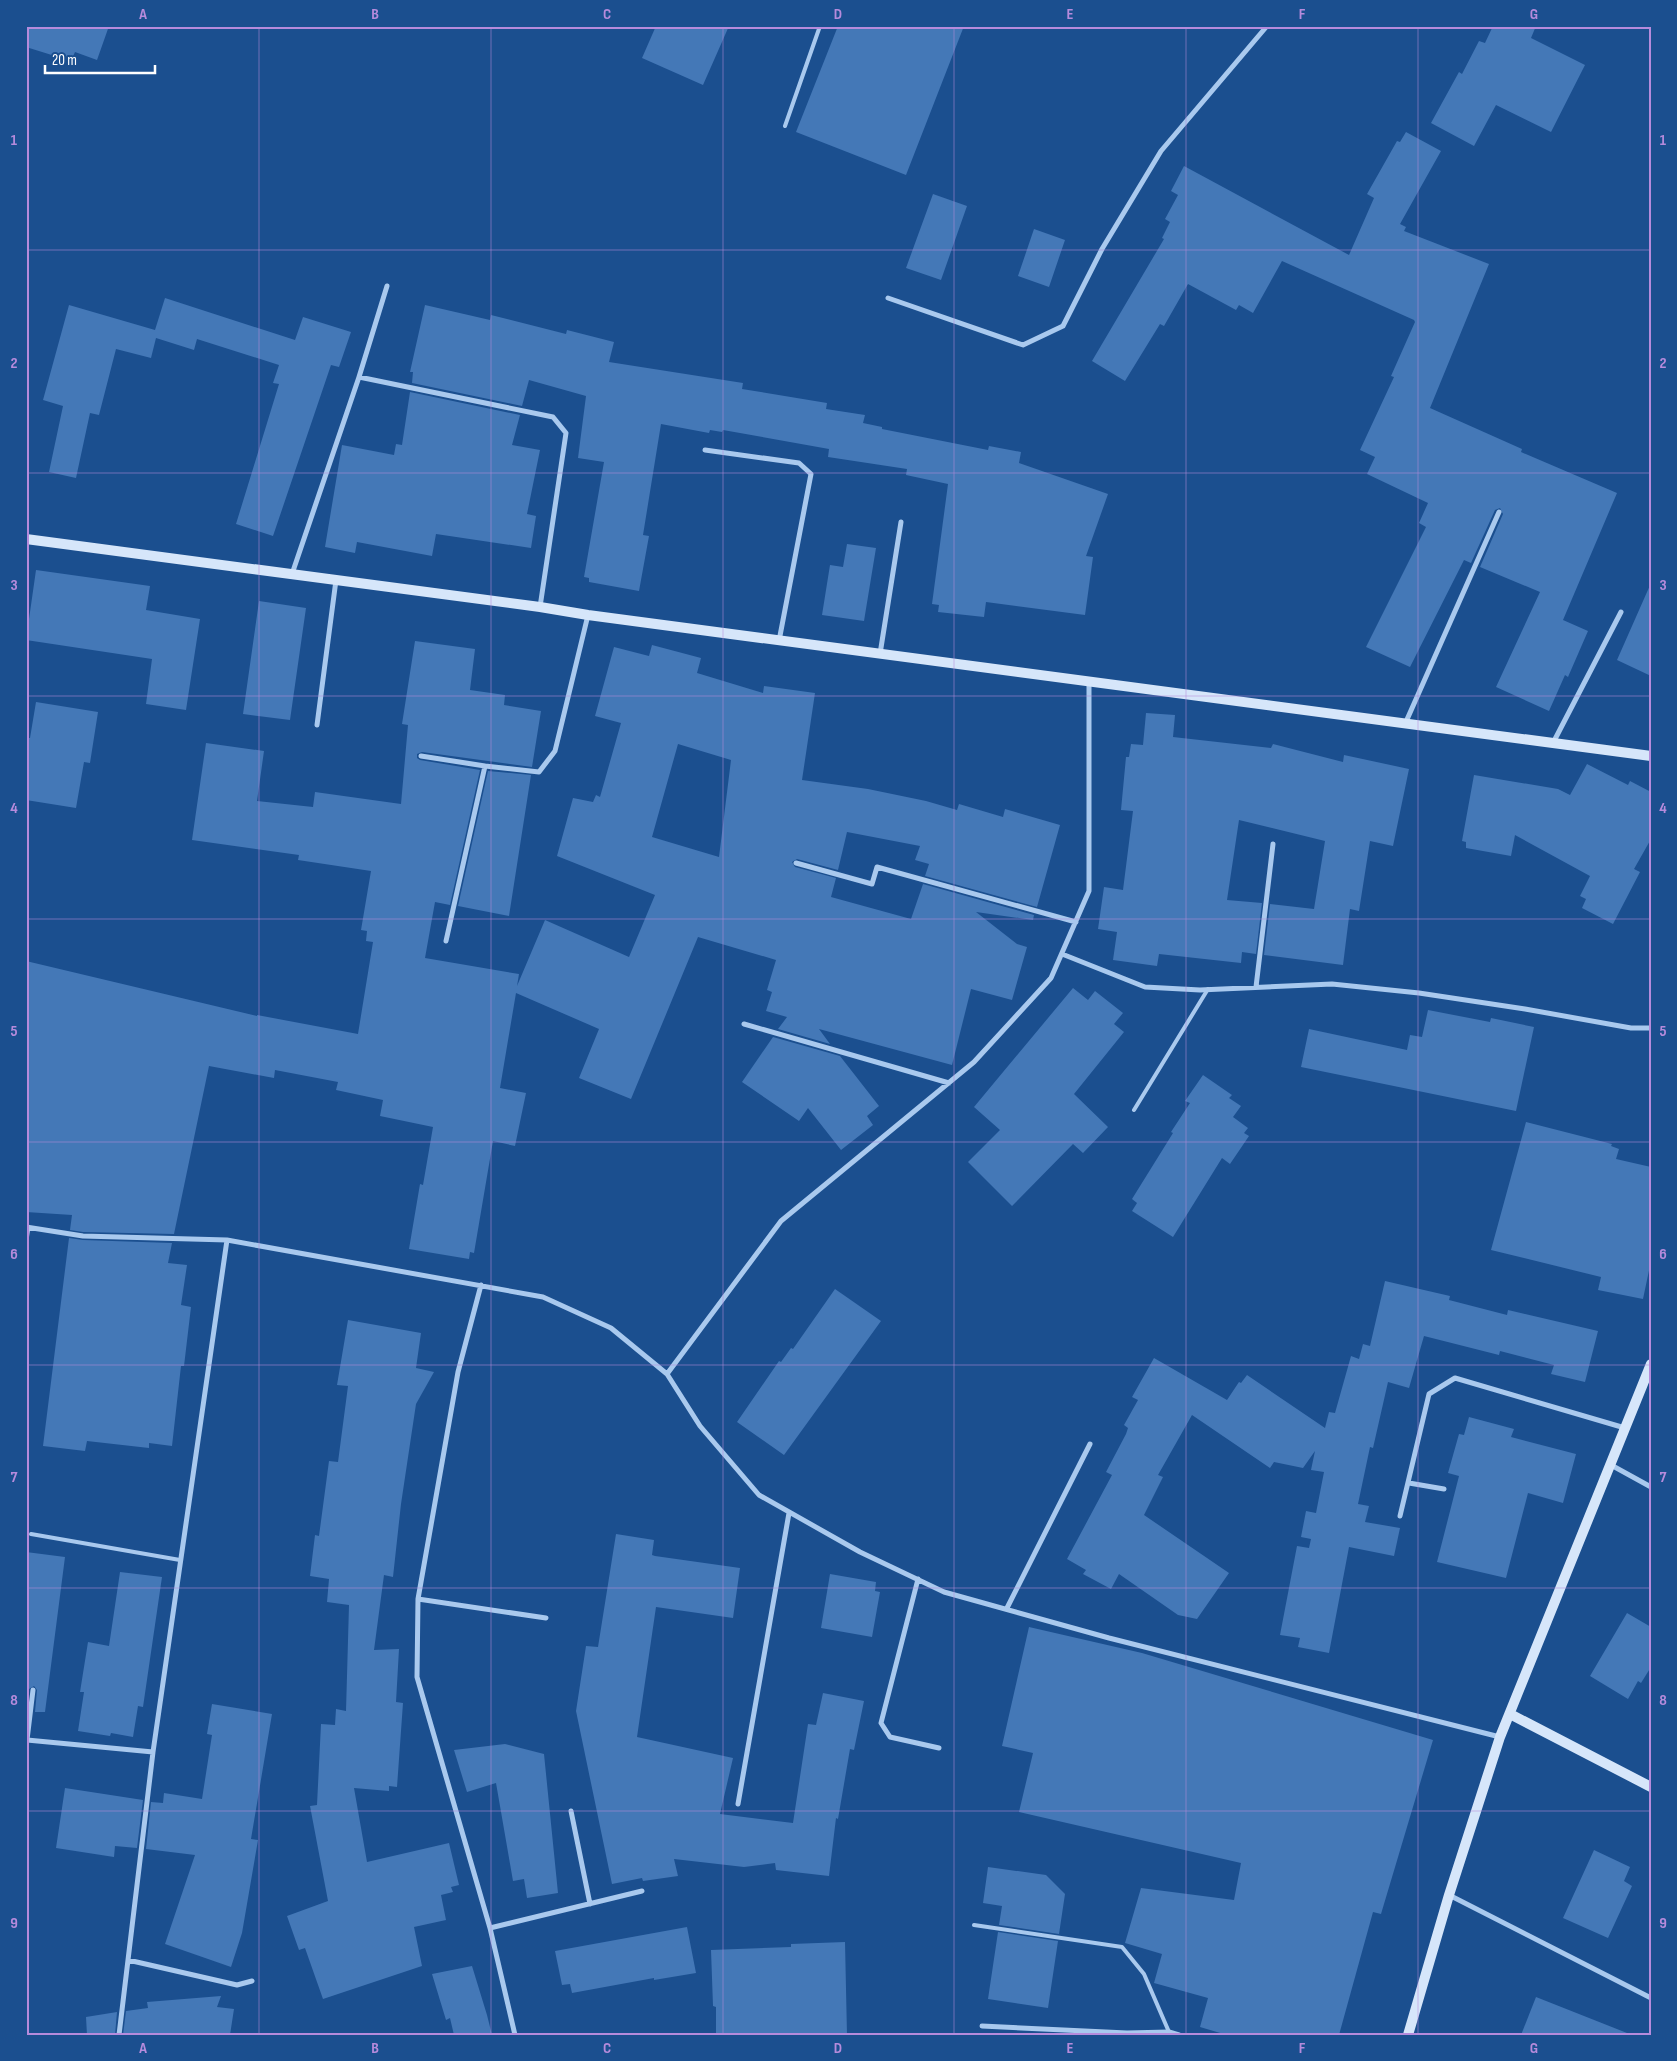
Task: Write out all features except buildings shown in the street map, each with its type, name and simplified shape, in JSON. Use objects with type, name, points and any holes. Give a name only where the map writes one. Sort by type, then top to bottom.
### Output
[{"type":"street","points":[[888,298],[1024,345],[1063,326],[1102,248],[1162,151],[1267,26]]},
{"type":"street","points":[[292,574],[388,286]]},
{"type":"street","points":[[359,377],[553,417],[557,422],[566,434],[540,607]]},
{"type":"street","points":[[705,450],[799,463],[811,474],[779,641]]},
{"type":"street","points":[[1405,724],[1499,512]]},
{"type":"street","points":[[880,655],[902,522]]},
{"type":"street","points":[[26,539],[336,579],[1089,683],[1651,756]]},
{"type":"street","points":[[317,725],[336,579]]},
{"type":"street","points":[[1553,743],[1621,612]]},
{"type":"street","points":[[421,756],[539,772],[555,751],[588,615]]},
{"type":"street","points":[[667,1374],[781,1221],[974,1062],[1051,978],[1089,891],[1089,683]]},
{"type":"street","points":[[446,941],[485,766]]},
{"type":"street","points":[[1256,987],[1274,844]]},
{"type":"street","points":[[796,863],[872,884],[877,867],[1076,922]]},
{"type":"street","points":[[1062,954],[1145,987],[1208,989],[1332,984],[1399,991],[1525,1009],[1631,1028],[1651,1028]]},
{"type":"street","points":[[744,1024],[949,1083]]},
{"type":"street","points":[[26,1240],[27,1227],[83,1236],[227,1240],[544,1297],[611,1328],[667,1374],[700,1426],[759,1495],[860,1552],[944,1592],[1007,1608],[1109,1638],[1500,1738]]},
{"type":"street","points":[[119,2035],[153,1752],[227,1240]]},
{"type":"street","points":[[482,1285],[458,1372],[418,1598],[417,1677],[490,1928],[515,2035]]},
{"type":"street","points":[[1408,2035],[1449,1895],[1500,1738],[1651,1364]]},
{"type":"street","points":[[1400,1516],[1429,1394],[1455,1378],[1625,1428]]},
{"type":"street","points":[[1007,1608],[1090,1444]]},
{"type":"street","points":[[1611,1465],[1651,1487]]},
{"type":"street","points":[[1409,1483],[1444,1489]]},
{"type":"street","points":[[738,1804],[789,1513]]},
{"type":"street","points":[[918,1579],[882,1723],[890,1737],[939,1748]]},
{"type":"street","points":[[418,1598],[546,1618]]},
{"type":"street","points":[[33,1690],[26,1741],[153,1752]]},
{"type":"street","points":[[1510,1714],[1651,1787]]},
{"type":"street","points":[[571,1811],[590,1904]]},
{"type":"street","points":[[490,1928],[642,1892]]},
{"type":"street","points":[[1449,1895],[1651,1998]]},
{"type":"street","points":[[128,1960],[238,1985],[252,1981]]},
{"type":"street","points":[[982,2026],[1127,2034],[1169,2032],[1179,2035]]},
{"type":"lane","points":[[785,126],[820,26]]},
{"type":"lane","points":[[1134,1110],[1208,989]]},
{"type":"lane","points":[[31,1534],[180,1560]]},
{"type":"lane","points":[[974,1925],[1122,1947],[1144,1974],[1169,2032]]}]
